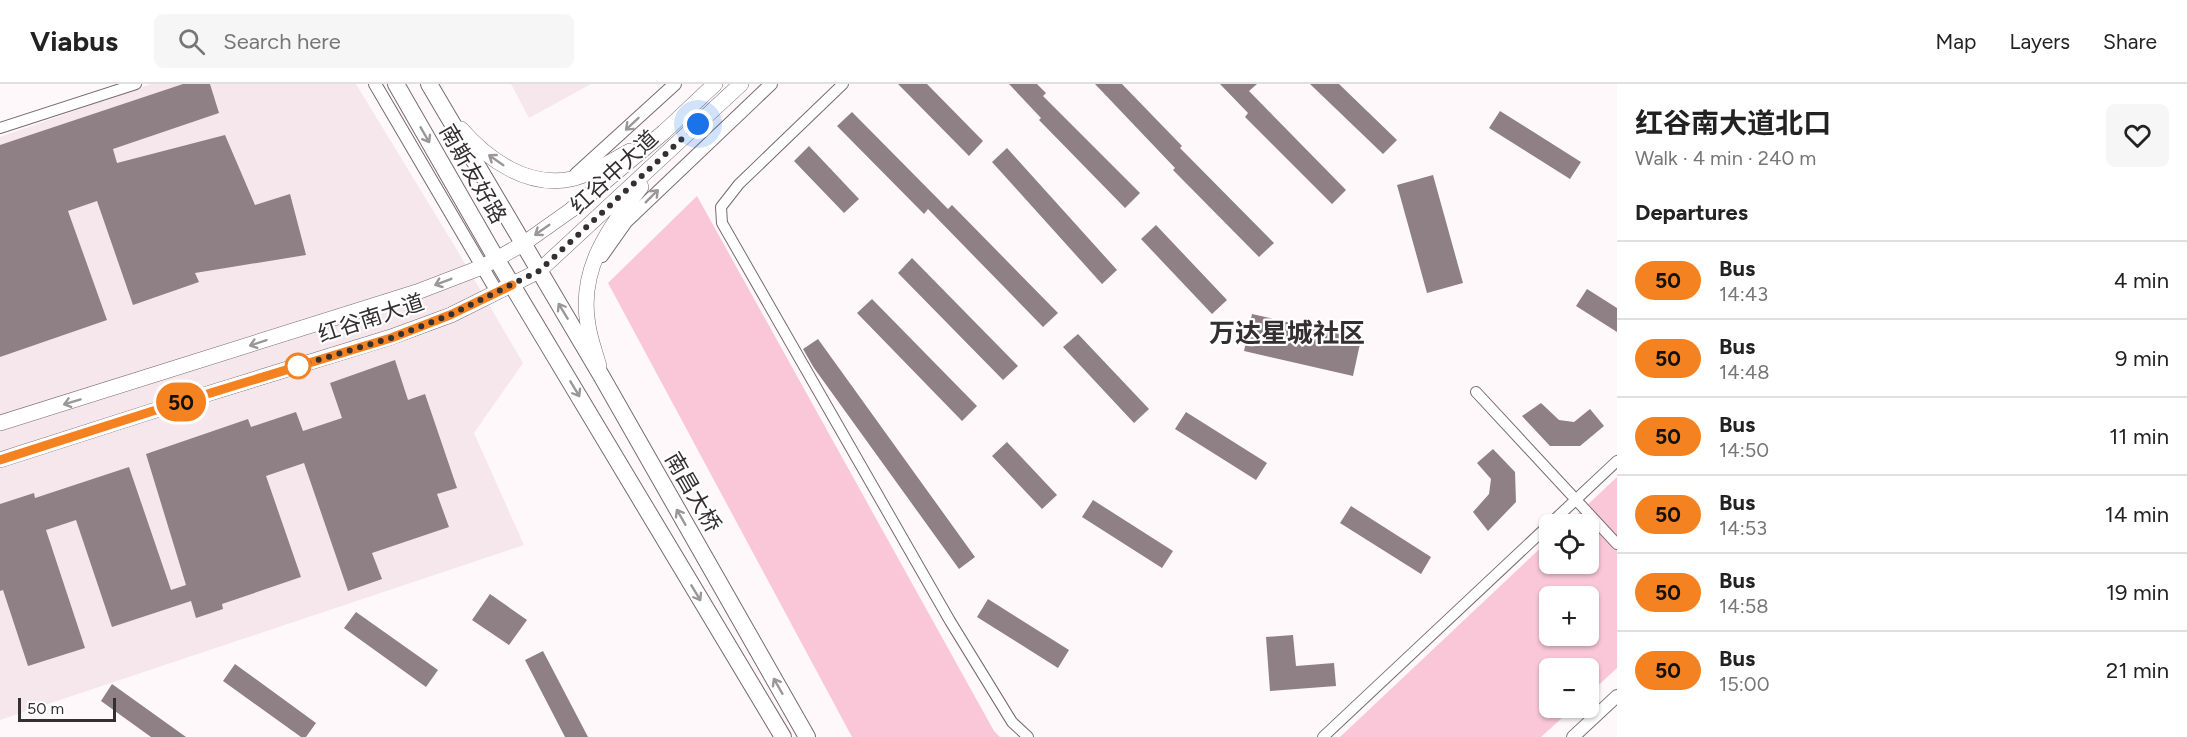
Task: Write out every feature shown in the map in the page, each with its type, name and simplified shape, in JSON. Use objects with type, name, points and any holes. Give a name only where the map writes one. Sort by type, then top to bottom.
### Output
[{"type":"highway","name":"南斯友好路","points":[[396,84],[489,263],[505,289]]},
{"type":"highway","name":"南斯友好路","points":[[429,84],[539,271]]},
{"type":"highway","name":"南昌大桥","points":[[539,271],[807,737]]},
{"type":"highway","points":[[505,289],[783,737]]},
{"type":"main road","name":"红谷中大道","points":[[489,263],[523,244],[571,210],[664,132],[715,84]]},
{"type":"main road","name":"红谷中大道","points":[[505,289],[539,271],[741,84]]},
{"type":"main road","points":[[444,110],[474,144],[499,164],[523,175],[544,180],[571,179],[609,164],[664,132]]},
{"type":"main road","points":[[602,377],[588,323],[589,274],[611,225],[670,151]]},
{"type":"main road","name":"红谷南大道","points":[[0,423],[417,292],[489,263]]},
{"type":"main road","name":"红谷南大道","points":[[0,460],[391,338],[450,315],[505,289]]},
{"type":"street","points":[[0,128],[136,84]]},
{"type":"street","points":[[375,84],[489,263]]},
{"type":"street","points":[[571,179],[675,84]]},
{"type":"street","points":[[589,274],[626,222],[771,84]]},
{"type":"street","points":[[843,84],[739,184],[721,207],[722,222],[950,621],[1012,722],[1028,737]]},
{"type":"street","points":[[1476,392],[1617,544]]},
{"type":"street","points":[[1323,737],[1617,461]]},
{"type":"street","points":[[1573,737],[1617,696]]},
{"type":"shaded area","points":[[151,84],[356,84],[523,363],[474,433],[524,545],[0,720],[0,137]]},
{"type":"shaded area","points":[[511,84],[591,84],[529,118]]},
{"type":"shaded area","points":[[697,196],[994,731],[1000,737],[852,737],[608,283]]},
{"type":"shaded area","points":[[1617,477],[1617,668],[1599,685],[1599,658],[1539,658],[1539,718],[1562,718],[1541,737],[1340,737],[1539,549],[1539,574],[1599,574],[1599,514],[1578,514]]},
{"type":"building","points":[[183,84],[210,84],[219,113],[113,149],[117,163],[225,135],[255,205],[290,194],[306,255],[195,273],[199,282],[133,305],[97,201],[68,211],[107,320],[0,357],[0,145]]},
{"type":"building","points":[[898,84],[927,84],[983,141],[969,156]]},
{"type":"building","points":[[1009,84],[1037,84],[1046,93],[1043,96],[1140,193],[1125,208],[1039,120],[1041,118]]},
{"type":"building","points":[[1095,84],[1122,84],[1182,146],[1180,148],[1274,243],[1259,257],[1173,170],[1175,168]]},
{"type":"building","points":[[1220,84],[1257,84],[1249,91],[1346,190],[1332,204],[1245,117],[1248,113]]},
{"type":"building","points":[[1310,84],[1339,84],[1397,140],[1383,154]]},
{"type":"building","points":[[1500,111],[1581,162],[1570,179],[1489,128]]},
{"type":"building","points":[[852,112],[948,209],[952,205],[1058,313],[1043,327],[928,209],[924,214],[837,126]]},
{"type":"building","points":[[809,146],[859,199],[844,213],[794,161]]},
{"type":"building","points":[[1007,148],[1117,270],[1102,284],[992,162]]},
{"type":"building","points":[[1433,175],[1463,283],[1427,293],[1397,185]]},
{"type":"building","points":[[1156,225],[1227,300],[1212,314],[1141,239]]},
{"type":"building","points":[[912,258],[1018,366],[1003,380],[898,273]]},
{"type":"building","points":[[1587,289],[1617,308],[1617,332],[1576,306]]},
{"type":"building","points":[[872,299],[977,406],[962,421],[857,313]]},
{"type":"building","points":[[1252,314],[1361,339],[1353,376],[1244,351]]},
{"type":"building","points":[[1078,334],[1149,409],[1134,423],[1063,347]]},
{"type":"building","points":[[818,339],[975,557],[959,569],[814,368],[803,349]]},
{"type":"building","points":[[395,360],[408,400],[425,394],[457,488],[437,494],[449,527],[372,553],[382,579],[348,591],[304,463],[266,476],[301,577],[222,604],[223,609],[196,618],[191,601],[112,627],[76,520],[46,530],[85,648],[28,666],[3,590],[0,591],[0,504],[34,493],[35,498],[129,467],[171,590],[186,585],[146,454],[248,419],[251,427],[296,412],[303,431],[342,418],[330,383]]},
{"type":"building","points":[[1541,403],[1559,420],[1574,422],[1590,409],[1604,426],[1580,446],[1550,446],[1522,416]]},
{"type":"building","points":[[1186,412],[1267,463],[1256,480],[1175,429]]},
{"type":"building","points":[[1007,442],[1057,495],[1042,509],[992,456]]},
{"type":"building","points":[[1493,449],[1515,472],[1516,502],[1488,531],[1473,512],[1489,494],[1491,479],[1477,463]]},
{"type":"building","points":[[1093,500],[1173,551],[1162,568],[1082,517]]},
{"type":"building","points":[[1351,506],[1431,557],[1421,574],[1340,523]]},
{"type":"building","points":[[490,594],[527,620],[509,645],[472,620]]},
{"type":"building","points":[[988,599],[1069,650],[1058,668],[977,617]]},
{"type":"building","points":[[356,612],[438,670],[426,687],[344,628]]},
{"type":"building","points":[[1293,635],[1296,666],[1334,663],[1336,686],[1270,691],[1266,637]]},
{"type":"building","points":[[543,651],[588,737],[565,737],[525,660]]},
{"type":"building","points":[[235,664],[316,723],[306,737],[301,737],[223,681]]},
{"type":"building","points":[[112,684],[186,737],[151,737],[101,701]]},
{"type":"bus line","name":"50","points":[[0,460],[391,338],[450,315],[512,285]]},
{"type":"district","name":"万达星城社区","points":[[1287,333]]},
{"type":"route","points":[[298,366],[391,338],[450,315],[539,271],[698,124]]}]
